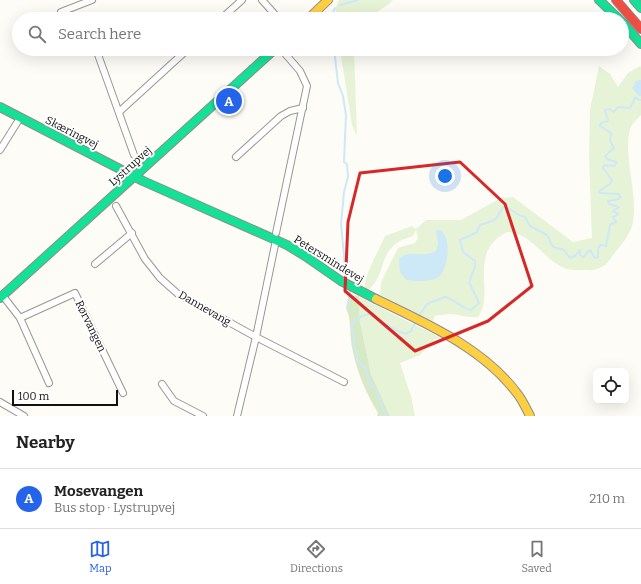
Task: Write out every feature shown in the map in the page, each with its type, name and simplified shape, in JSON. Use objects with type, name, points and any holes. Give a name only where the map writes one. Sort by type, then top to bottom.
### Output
[{"type":"main road","points":[[315,12],[328,0]]},
{"type":"main road","points":[[599,0],[612,12]]},
{"type":"main road","points":[[616,0],[626,12]]},
{"type":"main road","points":[[634,0],[641,8]]},
{"type":"main road","points":[[629,15],[641,29]]},
{"type":"main road","points":[[629,30],[641,44]]},
{"type":"main road","name":"Lystrupvej","points":[[1,297],[267,56]]},
{"type":"main road","name":"Skæringvej","points":[[0,107],[135,176]]},
{"type":"main road","name":"Petersmindevej","points":[[135,176],[192,204],[276,237],[339,280],[428,326],[497,369],[520,396],[530,416]]},
{"type":"street","points":[[61,12],[92,0]]},
{"type":"street","points":[[229,12],[242,0]]},
{"type":"street","points":[[262,0],[273,12]]},
{"type":"street","points":[[99,56],[134,155]]},
{"type":"street","points":[[119,112],[180,56]]},
{"type":"street","points":[[237,416],[256,337],[307,86],[304,77],[287,56]]},
{"type":"street","points":[[236,157],[282,116],[290,111],[303,108]]},
{"type":"street","points":[[0,150],[20,118]]},
{"type":"street","name":"Dannevang","points":[[116,206],[148,262],[160,278],[178,294],[256,337],[344,382]]},
{"type":"street","points":[[95,264],[132,233]]},
{"type":"street","name":"Rørvangen","points":[[20,318],[75,293],[123,393]]},
{"type":"street","points":[[1,297],[20,318],[49,383]]},
{"type":"street","points":[[162,384],[174,401],[203,416]]},
{"type":"street","points":[[0,402],[24,416]]},
{"type":"highlighted area","points":[[460,162],[505,204],[532,286],[488,321],[415,351],[345,291],[348,222],[360,173]]},
{"type":"green space","points":[[339,0],[393,0],[375,12],[336,12],[336,7]]},
{"type":"green space","points":[[341,56],[354,56],[357,136],[352,125]]},
{"type":"green space","points":[[599,66],[610,74],[618,87],[628,73],[640,66],[641,67],[641,115],[633,123],[628,140],[629,163],[634,199],[633,222],[627,236],[606,264],[594,270],[568,269],[555,263],[523,236],[507,232],[495,241],[488,251],[484,273],[483,307],[478,317],[467,317],[452,314],[439,315],[435,316],[431,325],[380,297],[381,282],[398,248],[415,243],[418,238],[416,230],[413,236],[393,246],[388,252],[375,282],[369,290],[365,289],[366,278],[385,236],[412,226],[416,229],[426,220],[461,220],[501,198],[513,197],[573,242],[592,238],[589,156],[590,110]]},
{"type":"green space","points":[[351,295],[359,296],[360,322],[371,374],[390,416],[377,416],[378,413],[369,397],[356,364],[346,308]]},
{"type":"green space","points":[[359,297],[441,338],[435,339],[420,355],[400,363],[411,396],[415,416],[390,416],[371,374],[360,322]]},
{"type":"water","points":[[641,80],[641,96],[639,96],[632,88],[635,81]]},
{"type":"water","points":[[439,230],[443,233],[448,246],[448,254],[444,270],[440,276],[428,281],[406,280],[400,272],[399,259],[408,254],[426,254],[436,251],[438,244],[436,231]]},
{"type":"waterway","points":[[340,5],[358,0]]},
{"type":"waterway","points":[[333,12],[335,8]]},
{"type":"waterway","points":[[335,56],[338,83],[343,96],[346,115],[344,162],[347,164],[348,177],[344,192],[341,224],[346,278]]},
{"type":"waterway","points":[[419,316],[427,304],[445,297],[471,310],[479,303],[469,282],[475,267],[475,261],[463,252],[460,240],[477,232],[480,225],[494,220],[503,207],[506,207],[518,215],[525,217],[530,226],[547,235],[553,247],[563,249],[570,258],[575,256],[580,250],[580,255],[583,257],[590,250],[595,258],[598,257],[598,249],[600,245],[606,246],[610,225],[616,222],[613,217],[618,214],[613,211],[619,207],[609,204],[608,201],[619,199],[620,197],[619,194],[600,193],[599,191],[610,184],[612,180],[603,168],[604,165],[615,166],[616,162],[607,159],[605,156],[614,148],[610,141],[611,133],[600,126],[601,123],[608,121],[605,110],[610,109],[614,112],[618,107],[630,108],[635,98],[641,100]]},
{"type":"waterway","points":[[347,308],[350,292]]},
{"type":"waterway","points":[[384,416],[385,414],[376,390],[370,384],[367,371],[357,359],[354,345],[354,333],[351,329],[353,323],[357,319],[369,314],[397,331],[406,334],[411,331],[415,323]]},
{"type":"traffic: fast","points":[[599,0],[612,12]]},
{"type":"traffic: fast","points":[[634,0],[641,8]]},
{"type":"traffic: fast","points":[[629,30],[641,44]]},
{"type":"traffic: fast","points":[[0,298],[267,56]]},
{"type":"traffic: fast","points":[[0,107],[143,181],[287,245],[341,281],[376,299]]},
{"type":"traffic: slow","points":[[315,12],[328,0]]},
{"type":"traffic: slow","points":[[376,299],[433,327],[470,349],[502,376],[516,392],[530,416]]},
{"type":"traffic: jam","points":[[616,0],[626,12]]},
{"type":"traffic: jam","points":[[629,15],[641,29]]},
{"type":"place","name":"Mosevangen","points":[[229,101]]}]
